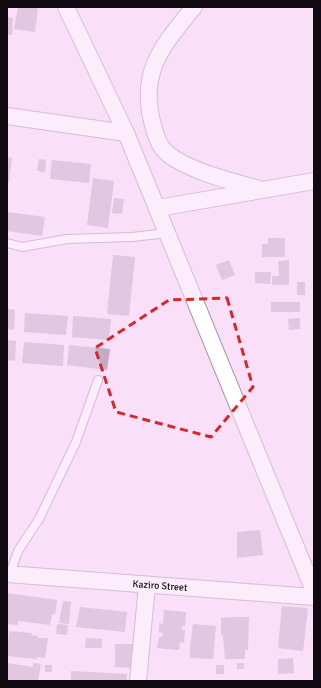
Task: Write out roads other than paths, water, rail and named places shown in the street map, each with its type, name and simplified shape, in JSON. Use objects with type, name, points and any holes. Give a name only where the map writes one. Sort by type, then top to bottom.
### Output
[{"type":"street","points":[[66,7],[126,134],[158,208],[314,591]]},
{"type":"street","points":[[194,7],[164,44],[151,71],[148,91],[152,121],[159,145],[174,159],[212,175],[258,189]]},
{"type":"street","points":[[7,116],[126,134]]},
{"type":"street","points":[[158,208],[258,189],[314,181]]},
{"type":"street","name":"Kaziro Street","points":[[8,574],[314,597]]},
{"type":"street","points":[[139,681],[147,585]]},
{"type":"lane","points":[[7,244],[22,247],[67,239],[132,237],[168,233]]},
{"type":"lane","points":[[8,574],[18,550],[39,519],[76,442],[98,380]]}]
